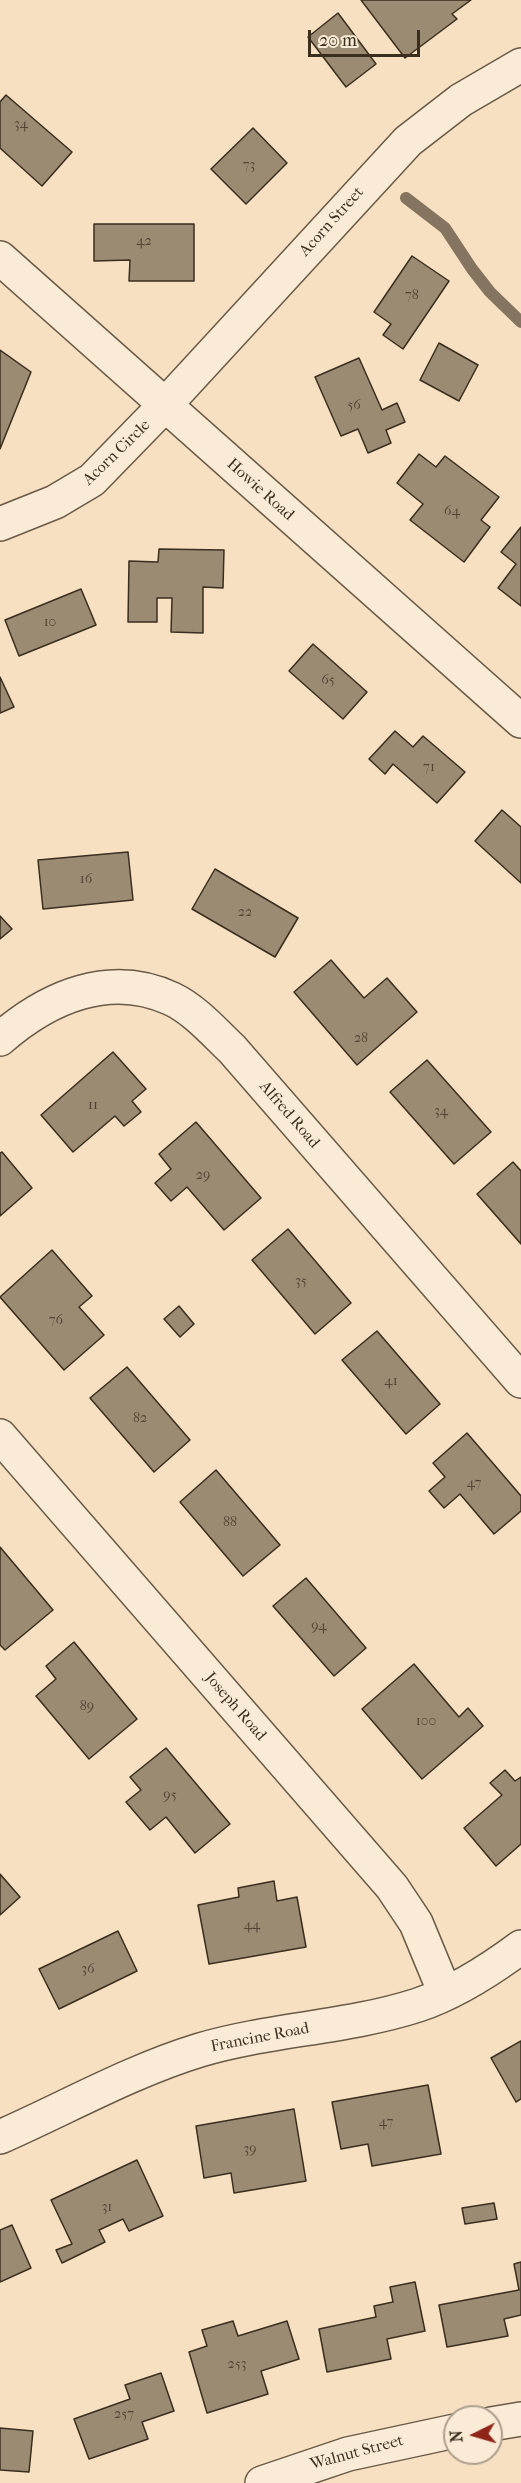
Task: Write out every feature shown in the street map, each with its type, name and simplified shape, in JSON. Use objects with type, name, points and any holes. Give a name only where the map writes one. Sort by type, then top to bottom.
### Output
[{"type":"street","name":"Acorn Street","points":[[165,405],[408,141],[460,100],[521,65]]},
{"type":"street","name":"Howie Road","points":[[0,258],[521,721]]},
{"type":"street","name":"Acorn Circle","points":[[0,524],[55,502],[92,480],[165,405]]},
{"type":"street","name":"Alfred Road","points":[[0,1039],[35,1012],[57,1000],[79,992],[102,988],[127,988],[150,991],[174,1000],[195,1015],[232,1049],[521,1381]]},
{"type":"street","name":"Joseph Road","points":[[0,1436],[392,1887],[416,1923],[445,1993]]},
{"type":"street","name":"Francine Road","points":[[3,2126],[202,2050],[395,2012],[420,2004],[470,1981],[521,1947]]},
{"type":"street","points":[[503,2422],[521,2419]]},
{"type":"street","name":"Walnut Street","points":[[262,2483],[348,2454],[443,2434]]},
{"type":"building","points":[[361,0],[471,0],[452,14],[457,19],[405,58]]},
{"type":"building","points":[[338,13],[376,64],[346,87],[308,37]]},
{"type":"building","points":[[6,95],[72,152],[42,186],[0,148],[0,102]]},
{"type":"building","points":[[253,128],[287,163],[246,204],[211,169]]},
{"type":"building","points":[[94,224],[194,224],[194,281],[129,281],[130,260],[94,261]]},
{"type":"building","points":[[412,256],[449,281],[403,349],[383,335],[391,324],[374,312]]},
{"type":"building","points":[[439,343],[478,365],[459,401],[420,380]]},
{"type":"building","points":[[0,350],[31,372],[0,449]]},
{"type":"building","points":[[359,358],[382,410],[397,403],[405,422],[386,430],[391,443],[368,453],[358,429],[341,436],[315,377]]},
{"type":"building","points":[[419,454],[436,467],[445,456],[499,497],[481,520],[490,527],[464,562],[410,520],[423,504],[397,483]]},
{"type":"building","points":[[521,527],[521,606],[498,588],[516,564],[501,552]]},
{"type":"building","points":[[159,549],[224,550],[223,588],[203,587],[203,633],[171,632],[172,598],[157,598],[157,622],[128,622],[129,561],[158,562]]},
{"type":"building","points":[[81,589],[96,625],[19,656],[5,620]]},
{"type":"building","points":[[313,644],[367,692],[343,719],[289,671]]},
{"type":"building","points":[[0,677],[14,707],[0,713]]},
{"type":"building","points":[[395,731],[413,747],[423,736],[465,772],[437,803],[393,764],[385,774],[369,759]]},
{"type":"building","points":[[502,810],[521,827],[521,883],[475,841]]},
{"type":"building","points":[[128,852],[133,900],[43,909],[38,860]]},
{"type":"building","points":[[215,869],[298,918],[275,957],[192,909]]},
{"type":"building","points":[[0,916],[12,929],[0,939]]},
{"type":"building","points":[[331,960],[364,998],[387,978],[417,1012],[357,1065],[294,992]]},
{"type":"building","points":[[113,1052],[146,1089],[132,1101],[141,1112],[124,1126],[115,1116],[73,1152],[41,1115]]},
{"type":"building","points":[[427,1060],[491,1132],[454,1164],[390,1092]]},
{"type":"building","points":[[196,1122],[261,1198],[224,1230],[187,1187],[171,1201],[155,1183],[171,1169],[159,1154]]},
{"type":"building","points":[[2,1152],[32,1188],[0,1216],[0,1153]]},
{"type":"building","points":[[513,1162],[521,1171],[521,1244],[477,1194]]},
{"type":"building","points":[[288,1229],[351,1303],[315,1334],[252,1260]]},
{"type":"building","points":[[52,1250],[92,1296],[79,1307],[104,1335],[64,1370],[0,1297]]},
{"type":"building","points":[[179,1306],[194,1324],[180,1337],[164,1319]]},
{"type":"building","points":[[377,1331],[440,1404],[406,1434],[342,1360]]},
{"type":"building","points":[[127,1367],[190,1440],[154,1472],[90,1398]]},
{"type":"building","points":[[467,1433],[521,1496],[521,1511],[494,1534],[460,1494],[444,1508],[429,1491],[445,1477],[433,1463]]},
{"type":"building","points":[[216,1470],[280,1545],[243,1576],[180,1502]]},
{"type":"building","points":[[0,1547],[53,1610],[5,1650],[0,1645]]},
{"type":"building","points":[[306,1578],[366,1648],[334,1676],[273,1606]]},
{"type":"building","points":[[74,1642],[137,1719],[89,1759],[36,1696],[56,1679],[46,1666]]},
{"type":"building","points":[[414,1664],[459,1717],[468,1708],[483,1726],[422,1779],[362,1709]]},
{"type":"building","points":[[166,1748],[230,1824],[195,1853],[166,1817],[150,1830],[126,1802],[141,1790],[130,1777]]},
{"type":"building","points":[[505,1770],[515,1781],[521,1777],[521,1844],[496,1866],[464,1828],[502,1795],[490,1783]]},
{"type":"building","points":[[0,1874],[20,1897],[0,1915]]},
{"type":"building","points":[[274,1881],[277,1901],[297,1897],[306,1947],[209,1964],[198,1905],[239,1897],[238,1888]]},
{"type":"building","points":[[118,1931],[137,1971],[59,2009],[39,1969]]},
{"type":"building","points":[[521,2041],[521,2099],[516,2102],[491,2058]]},
{"type":"building","points":[[428,2085],[441,2154],[372,2166],[368,2144],[341,2149],[332,2102]]},
{"type":"building","points":[[294,2109],[306,2181],[234,2193],[231,2173],[204,2178],[196,2126]]},
{"type":"building","points":[[137,2160],[163,2216],[129,2231],[123,2219],[99,2230],[105,2242],[62,2263],[56,2250],[72,2244],[51,2200]]},
{"type":"building","points":[[494,2203],[497,2219],[465,2224],[462,2208]]},
{"type":"building","points":[[12,2225],[31,2268],[0,2282],[0,2230]]},
{"type":"building","points":[[521,2262],[521,2315],[504,2319],[508,2336],[447,2347],[439,2305],[519,2290],[514,2264]]},
{"type":"building","points":[[415,2282],[425,2331],[387,2339],[391,2359],[327,2372],[319,2329],[376,2317],[374,2306],[393,2302],[390,2287]]},
{"type":"building","points":[[233,2321],[238,2336],[287,2321],[299,2359],[261,2371],[268,2394],[207,2413],[189,2352],[207,2346],[202,2330]]},
{"type":"building","points":[[161,2373],[174,2411],[142,2422],[148,2439],[89,2459],[74,2419],[130,2399],[125,2385]]},
{"type":"building","points":[[0,2428],[33,2431],[29,2472],[0,2470]]},
{"type":"waterway","points":[[406,198],[445,228],[490,292],[521,322]]}]
